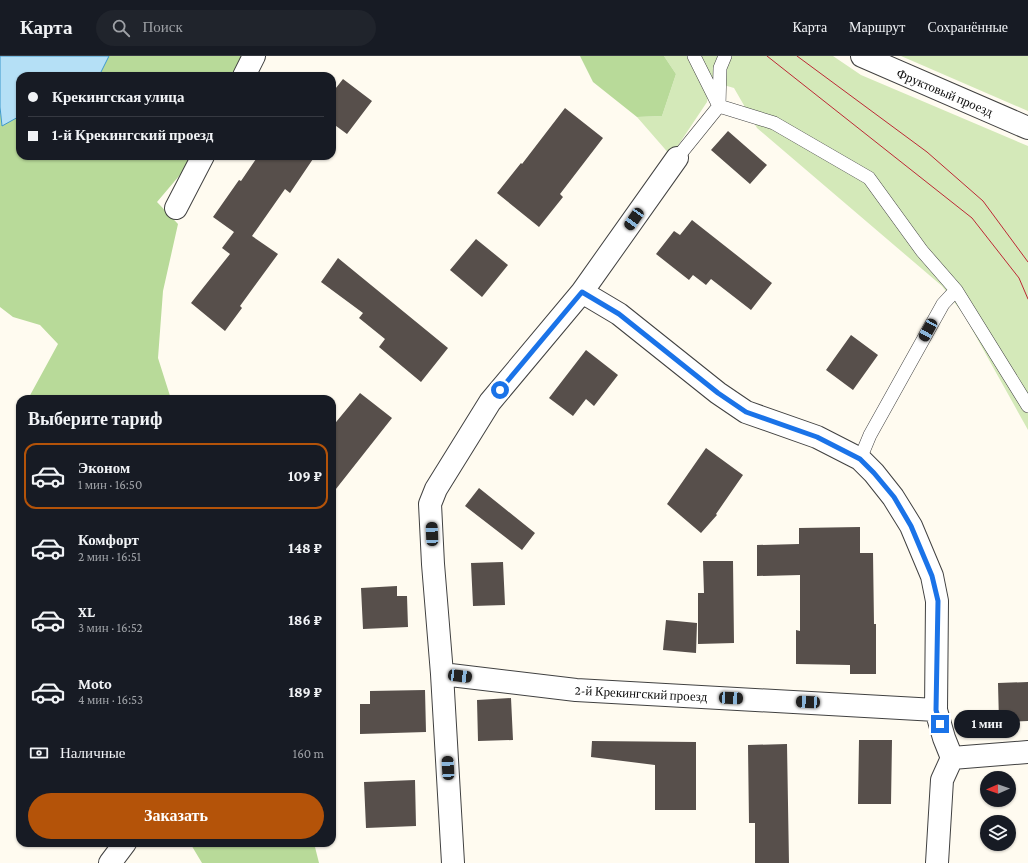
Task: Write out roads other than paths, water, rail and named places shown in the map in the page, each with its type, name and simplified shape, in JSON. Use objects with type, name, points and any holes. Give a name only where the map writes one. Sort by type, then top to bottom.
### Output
[{"type":"street","points":[[246,72],[254,56]]},
{"type":"street","name":"Фруктовый проезд","points":[[862,56],[1028,128]]},
{"type":"street","points":[[453,863],[442,674],[432,564],[430,504],[436,488],[490,402],[582,292],[677,158]]},
{"type":"street","points":[[176,208],[200,160]]},
{"type":"street","points":[[582,292],[619,314],[718,393],[746,412],[817,437],[860,459],[894,497],[911,526],[932,576],[938,601],[936,710],[944,738],[952,758],[942,780],[937,863]]},
{"type":"street","name":"2-й Крекингский проезд","points":[[442,674],[576,690],[936,710]]},
{"type":"street","points":[[952,758],[1028,752]]},
{"type":"street","points":[[110,863],[121,847]]},
{"type":"lane","points":[[694,56],[719,106],[774,123],[869,178],[922,251],[956,290],[1028,406]]},
{"type":"lane","points":[[677,158],[719,106],[720,68],[726,56]]},
{"type":"lane","points":[[860,459],[870,435],[943,304],[956,290]]},
{"type":"water","points":[[0,56],[109,56],[101,72],[16,72],[16,118],[2,126],[0,107]]},
{"type":"tram line","points":[[767,56],[972,218],[1019,278],[1028,299]]},
{"type":"tram line","points":[[797,56],[927,152],[983,201],[1028,262]]}]
